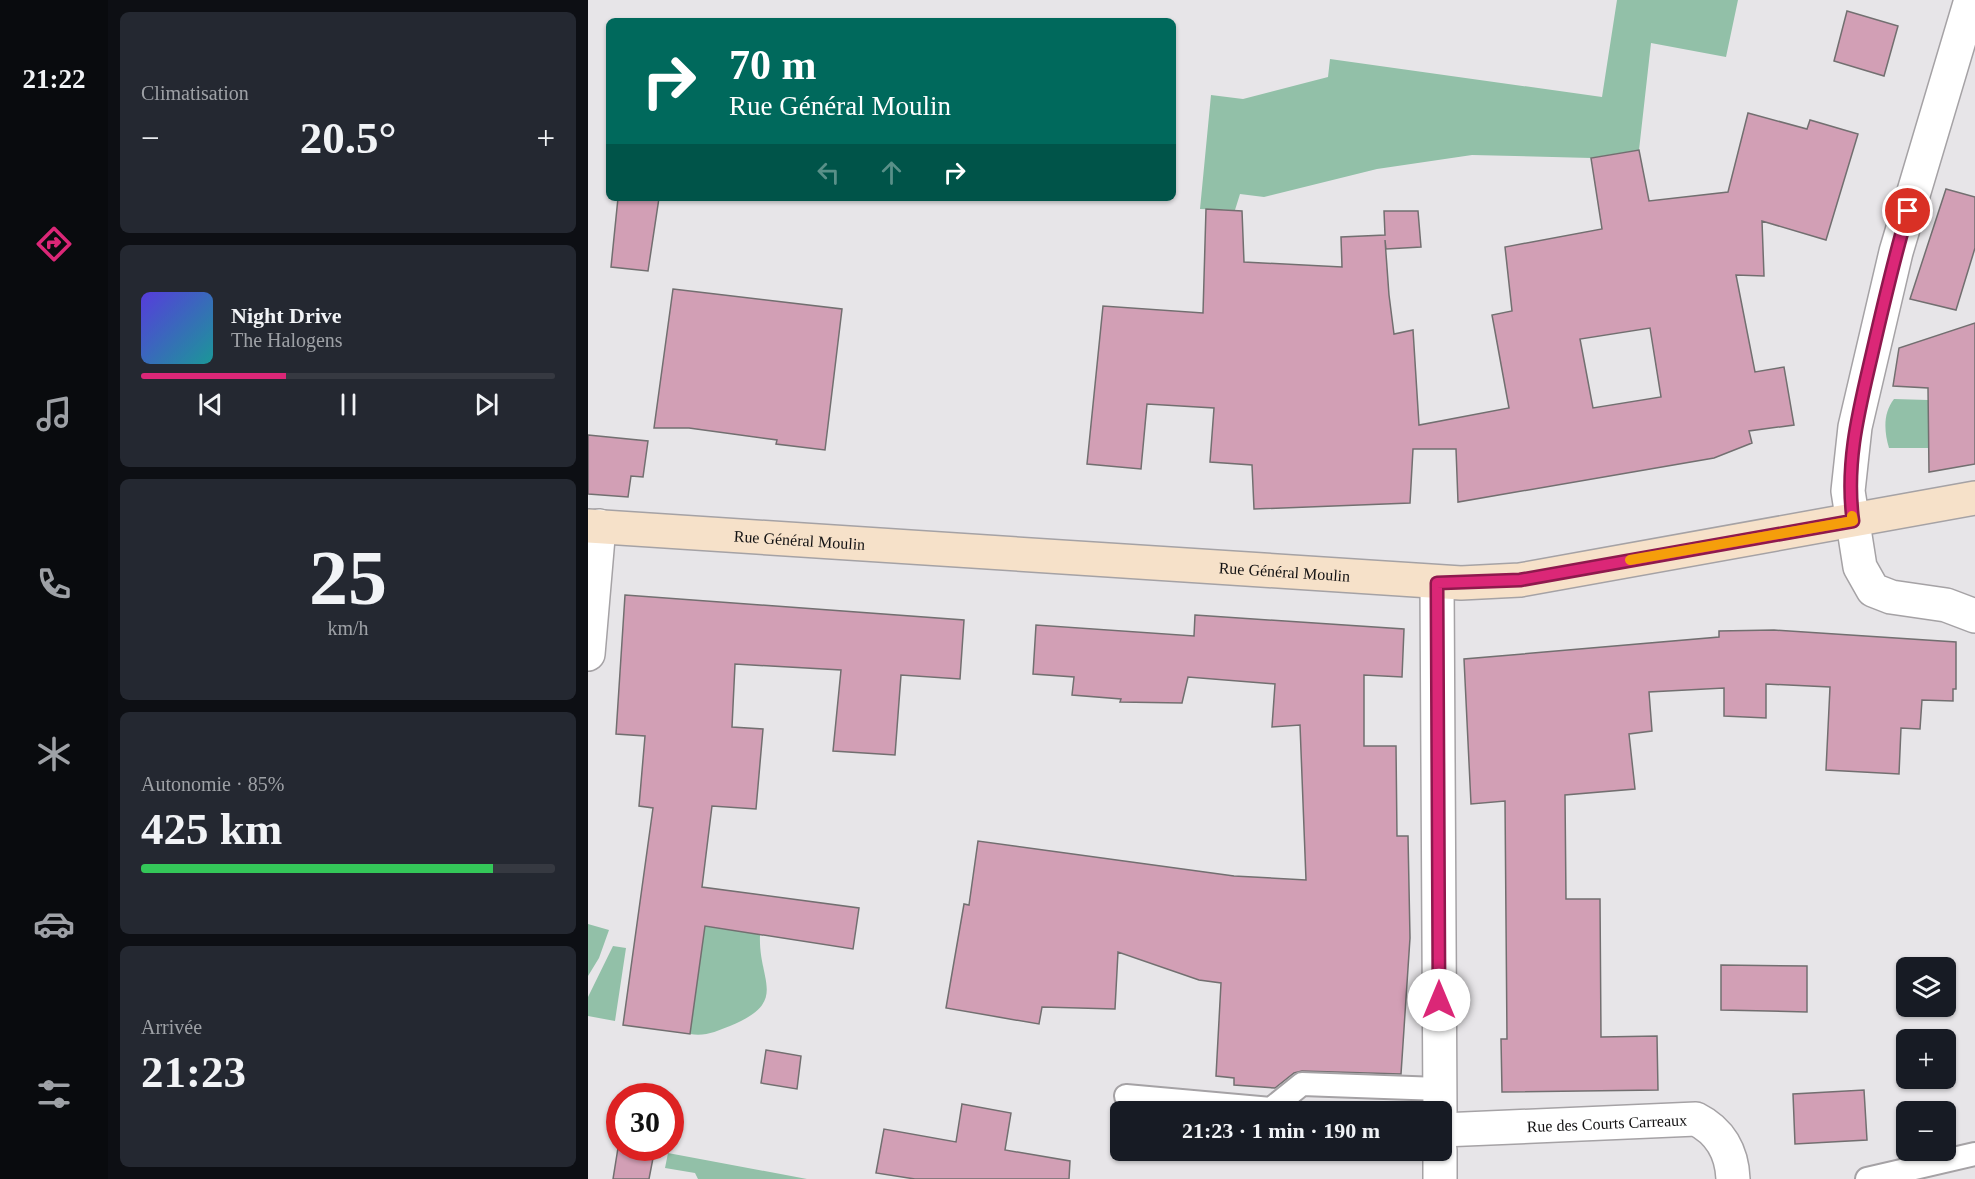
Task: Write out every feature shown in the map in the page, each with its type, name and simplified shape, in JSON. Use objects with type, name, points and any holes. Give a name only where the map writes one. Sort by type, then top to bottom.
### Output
[{"type":"main road","name":"Rue Général Moulin","points":[[593,526],[1437,583],[1520,580],[1975,498]]},
{"type":"street","points":[[1971,0],[1896,252],[1855,427],[1848,491],[1860,567],[1873,590],[1891,597],[1946,605],[1975,616]]},
{"type":"street","points":[[588,654],[593,526]]},
{"type":"street","points":[[1437,583],[1440,1100]]},
{"type":"street","name":"Rue des Courts Carreaux","points":[[1452,1130],[1696,1119],[1711,1127],[1729,1152],[1733,1179]]},
{"type":"street","points":[[1440,1161],[1440,1179]]},
{"type":"lane","points":[[1126,1096],[1271,1109],[1302,1084],[1440,1100]]},
{"type":"lane","points":[[1867,1179],[1975,1154]]},
{"type":"green space","points":[[1617,0],[1738,0],[1726,57],[1651,43],[1639,150],[1591,158],[1472,155],[1377,169],[1264,197],[1240,194],[1235,210],[1200,209],[1211,95],[1243,99],[1328,77],[1330,59],[1602,97]]},
{"type":"green space","points":[[1894,399],[1928,400],[1929,448],[1889,448],[1886,422],[1890,404]]},
{"type":"green space","points":[[710,888],[762,895],[756,934],[760,935],[767,989],[760,1008],[748,1017],[716,1032],[695,1035],[690,1034]]},
{"type":"green space","points":[[588,924],[609,930],[599,958],[588,976]]},
{"type":"green space","points":[[613,946],[626,948],[615,1021],[588,1016],[588,997]]},
{"type":"green space","points":[[684,1156],[807,1179],[698,1179],[695,1173],[665,1168],[666,1161],[684,1161]]},
{"type":"building","points":[[1847,11],[1898,26],[1884,76],[1834,61]]},
{"type":"building","points":[[1748,113],[1807,129],[1810,120],[1858,134],[1826,240],[1762,221],[1764,276],[1736,275],[1755,372],[1784,367],[1794,425],[1749,431],[1752,443],[1714,458],[1458,502],[1456,449],[1413,449],[1410,503],[1254,509],[1252,465],[1210,462],[1214,408],[1147,404],[1141,469],[1087,464],[1103,306],[1203,313],[1206,209],[1242,211],[1244,262],[1342,267],[1341,237],[1385,235],[1384,211],[1418,211],[1421,247],[1386,249],[1385,240],[1394,334],[1413,330],[1419,425],[1509,408],[1492,315],[1512,311],[1505,247],[1602,229],[1591,158],[1639,150],[1649,201],[1728,192]],"holes":[[[1650,328],[1661,397],[1593,408],[1580,339]]]},
{"type":"building","points":[[1946,189],[1975,197],[1975,248],[1956,310],[1910,299]]},
{"type":"building","points":[[618,201],[659,201],[648,271],[611,267]]},
{"type":"building","points":[[673,289],[842,309],[825,450],[776,444],[777,440],[689,428],[654,428]]},
{"type":"building","points":[[1975,323],[1975,464],[1929,472],[1928,388],[1893,386],[1899,348]]},
{"type":"building","points":[[588,435],[648,441],[643,477],[631,476],[628,497],[588,494]]},
{"type":"building","points":[[625,595],[964,620],[960,679],[901,675],[895,755],[833,751],[841,670],[735,664],[732,727],[763,729],[756,809],[712,806],[702,887],[859,908],[853,949],[705,926],[690,1034],[623,1025],[653,808],[639,806],[645,736],[616,734]]},
{"type":"building","points":[[1195,615],[1404,629],[1402,677],[1364,675],[1364,746],[1396,746],[1397,836],[1408,836],[1410,938],[1401,1074],[1302,1071],[1294,1073],[1275,1088],[1234,1085],[1234,1078],[1216,1076],[1221,983],[1199,980],[1118,952],[1115,1009],[1042,1007],[1039,1024],[946,1008],[964,904],[969,905],[978,841],[1234,876],[1306,880],[1300,725],[1272,727],[1275,684],[1188,677],[1182,703],[1120,702],[1121,699],[1072,695],[1074,677],[1033,674],[1036,625],[1194,636]]},
{"type":"building","points":[[1774,630],[1956,642],[1956,689],[1953,689],[1953,701],[1922,700],[1920,729],[1901,728],[1899,774],[1826,770],[1830,687],[1766,684],[1766,718],[1724,716],[1724,688],[1649,692],[1652,731],[1629,734],[1635,789],[1565,795],[1566,899],[1600,899],[1601,1037],[1657,1036],[1658,1090],[1502,1092],[1501,1039],[1507,1039],[1505,801],[1471,804],[1464,659],[1719,637],[1719,631]]},
{"type":"building","points":[[1721,965],[1807,966],[1807,1012],[1721,1010]]},
{"type":"building","points":[[766,1050],[801,1056],[797,1089],[761,1083]]},
{"type":"building","points":[[1864,1090],[1867,1140],[1795,1144],[1793,1094]]},
{"type":"building","points":[[962,1104],[1011,1113],[1005,1150],[1070,1161],[1069,1179],[915,1179],[876,1173],[884,1129],[956,1142]]},
{"type":"building","points":[[616,1161],[652,1161],[649,1179],[613,1179]]},
{"type":"slow traffic","points":[[1630,560],[1853,521],[1852,516]]},
{"type":"route","points":[[1439,1000],[1437,583],[1520,580],[1853,521],[1848,491],[1855,427],[1896,252],[1908,211]]}]
